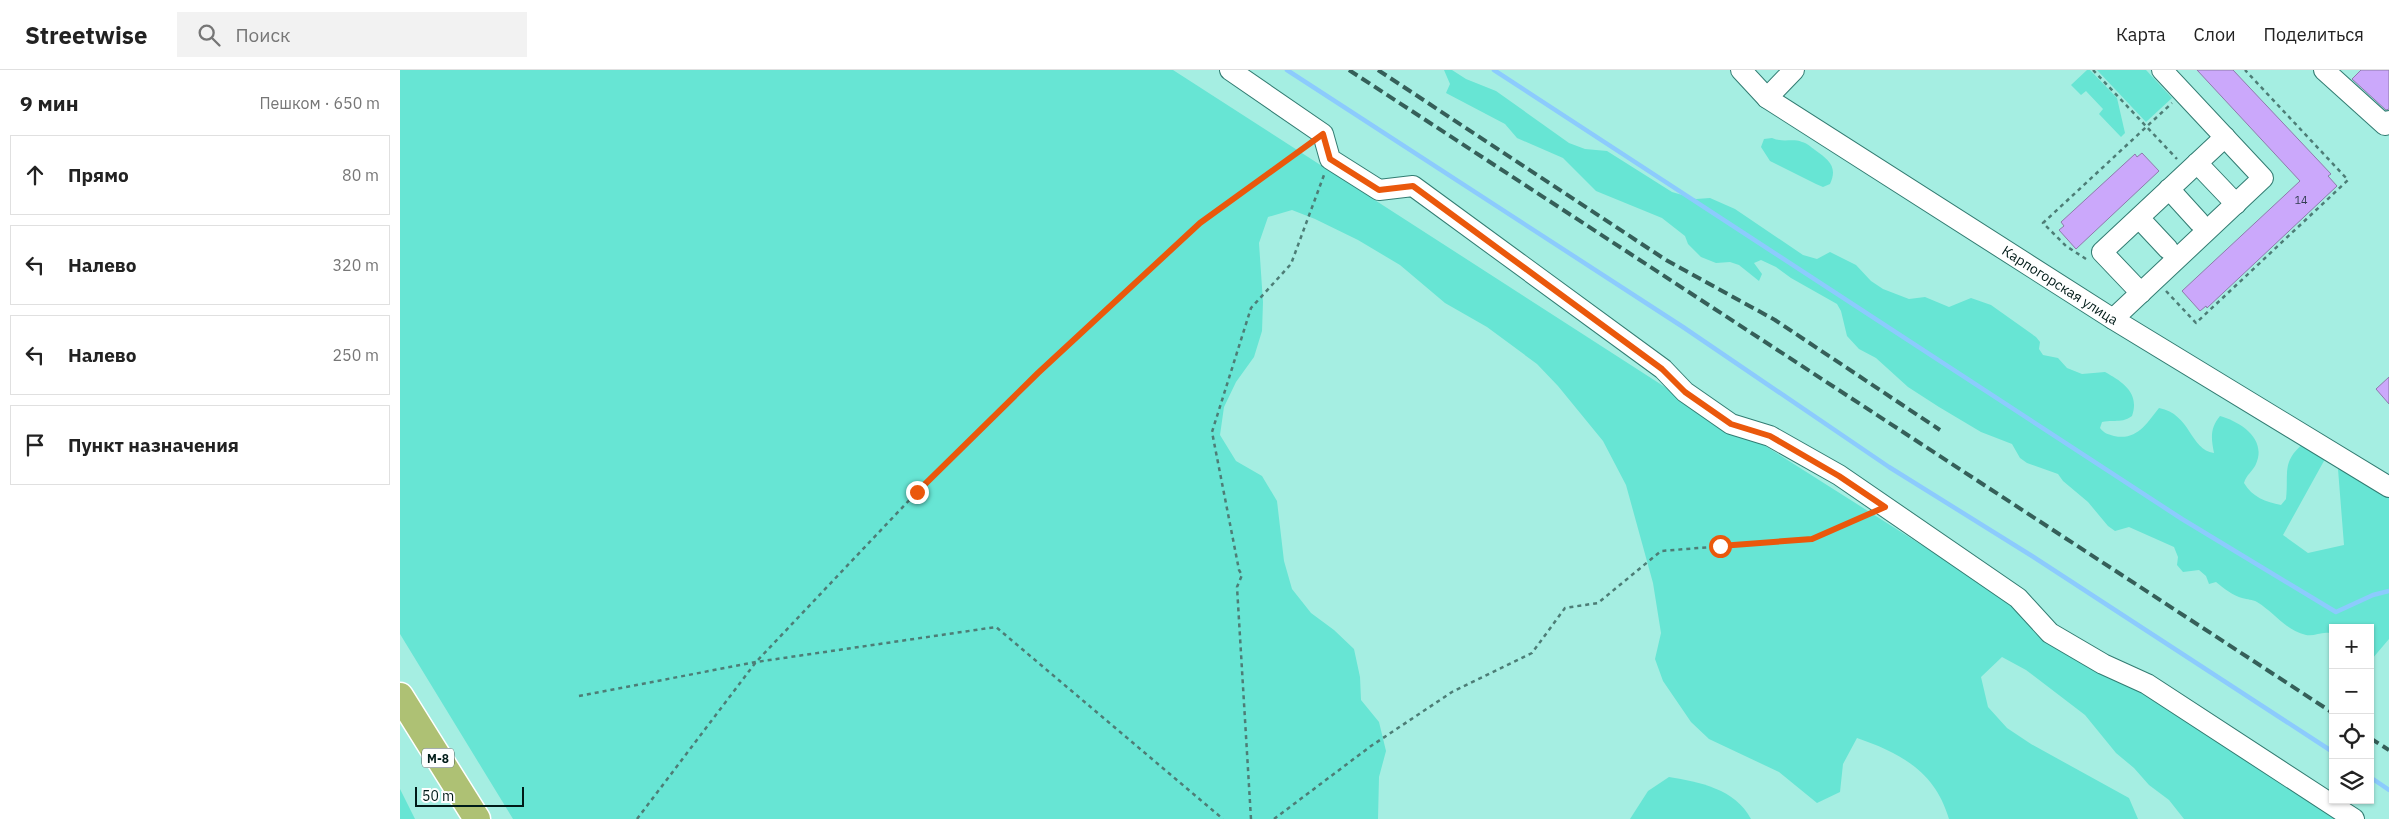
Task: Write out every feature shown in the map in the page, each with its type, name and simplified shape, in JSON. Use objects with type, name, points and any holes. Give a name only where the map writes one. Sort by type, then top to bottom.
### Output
[{"type":"main road","name":"М-8","points":[[400,696],[477,819]]},
{"type":"street","points":[[1230,70],[1323,134],[1330,159],[1379,190],[1413,186],[1662,369],[1685,392],[1731,424],[1770,436],[1839,476],[2018,598],[2050,633],[2103,664],[2147,684],[2354,819]]},
{"type":"street","name":"Карпогорская улица","points":[[1741,70],[1767,98],[2113,319],[2389,487]]},
{"type":"street","points":[[1767,98],[1793,70]]},
{"type":"street","points":[[2113,319],[2263,178],[2162,70]]},
{"type":"street","points":[[2324,70],[2385,125],[2389,121]]},
{"type":"street","points":[[2148,286],[2102,252],[2225,137]]},
{"type":"street","points":[[2193,167],[2236,204]]},
{"type":"street","points":[[2169,190],[2200,222]]},
{"type":"street","points":[[2139,218],[2168,249]]},
{"type":"path","points":[[2093,70],[2146,127],[2193,167]]},
{"type":"path","points":[[2148,286],[2196,323],[2348,180],[2245,70]]},
{"type":"path","points":[[2102,252],[2091,262],[2066,246],[2043,223],[2183,92]]},
{"type":"path","points":[[637,819],[756,662],[917,492],[1038,373],[1178,242],[1200,223],[1323,134]]},
{"type":"path","points":[[1251,819],[1237,587],[1242,575],[1239,570],[1212,432],[1251,308],[1291,264],[1330,159]]},
{"type":"path","points":[[1274,819],[1371,746],[1452,692],[1532,653],[1565,608],[1598,603],[1661,550],[1812,539],[1885,507]]},
{"type":"path","points":[[579,696],[756,662],[996,627],[1223,819]]},
{"type":"green space","points":[[400,70],[1173,70],[1682,398],[1759,442],[2173,704],[2345,819],[2184,819],[2169,800],[2149,785],[2134,768],[2116,753],[2085,715],[2026,670],[2002,657],[1981,677],[1988,707],[2007,728],[2031,744],[2129,798],[2138,819],[1949,819],[1943,802],[1935,788],[1914,766],[1888,750],[1857,738],[1843,764],[1840,792],[1817,803],[1779,772],[1709,739],[1691,722],[1663,681],[1655,659],[1661,633],[1653,583],[1626,485],[1603,441],[1558,386],[1537,364],[1487,327],[1445,303],[1400,265],[1358,240],[1292,210],[1268,217],[1259,243],[1263,302],[1262,331],[1254,357],[1236,382],[1224,407],[1220,435],[1236,461],[1262,476],[1277,501],[1284,561],[1292,589],[1311,613],[1334,630],[1354,649],[1360,677],[1361,700],[1379,722],[1386,751],[1379,777],[1378,819],[513,819],[400,634]]},
{"type":"green space","points":[[1444,70],[1452,70],[1466,79],[1496,91],[1569,143],[1585,149],[1607,151],[1672,192],[1696,199],[1710,198],[1735,209],[1803,255],[1817,259],[1830,252],[1856,265],[1871,281],[1883,289],[1909,299],[1925,297],[1949,307],[1971,298],[1991,305],[2036,337],[2040,342],[2039,349],[2043,355],[2058,358],[2067,368],[2082,374],[2105,372],[2124,384],[2134,401],[2132,416],[2121,421],[2102,422],[2100,428],[2108,434],[2122,437],[2141,430],[2159,408],[2178,417],[2200,446],[2214,453],[2213,429],[2220,416],[2244,427],[2255,439],[2258,455],[2256,464],[2244,483],[2251,492],[2260,498],[2281,505],[2286,499],[2287,469],[2291,457],[2303,444],[2330,450],[2283,535],[2308,553],[2344,545],[2338,469],[2365,479],[2389,492],[2389,639],[2374,657],[2374,624],[2329,624],[2329,633],[2306,635],[2299,633],[2257,602],[2236,596],[2216,582],[2209,584],[2206,576],[2199,570],[2183,572],[2177,565],[2178,557],[2174,547],[2129,527],[2115,531],[2058,474],[2027,463],[2020,458],[2012,444],[1981,432],[1908,387],[1876,358],[1859,349],[1847,336],[1841,311],[1837,304],[1761,260],[1754,263],[1762,274],[1759,281],[1739,265],[1730,262],[1716,263],[1701,257],[1688,244],[1685,236],[1662,218],[1596,191],[1563,158],[1517,138],[1505,124],[1446,93],[1450,84]]},
{"type":"green space","points":[[2087,70],[2090,70],[2117,98],[2125,133],[2121,137],[2099,114],[2103,109],[2086,91],[2081,95],[2071,85]]},
{"type":"green space","points":[[2097,70],[2146,70],[2172,98],[2146,122]]},
{"type":"green space","points":[[1764,139],[1795,140],[1809,145],[1831,164],[1833,173],[1830,184],[1823,187],[1770,161],[1761,147]]},
{"type":"green space","points":[[1669,777],[1693,781],[1726,794],[1736,800],[1751,819],[1630,819],[1648,791]]},
{"type":"green space","points":[[400,789],[415,819],[400,819]]},
{"type":"building","points":[[2197,70],[2233,70],[2331,174],[2328,176],[2337,186],[2207,308],[2206,306],[2200,311],[2182,291],[2300,181]]},
{"type":"building","points":[[2361,70],[2389,70],[2389,109],[2386,110],[2352,79]]},
{"type":"building","points":[[2142,153],[2159,171],[2076,249],[2059,230],[2064,226],[2061,222],[2135,154],[2137,157]]},
{"type":"building","points":[[2389,377],[2389,404],[2376,389]]},
{"type":"waterway","points":[[1287,70],[1683,327],[1889,467],[2032,556],[2329,749]]},
{"type":"waterway","points":[[1494,70],[2182,519],[2336,612],[2373,595],[2389,591]]},
{"type":"waterway","points":[[2374,780],[2389,790]]},
{"type":"railway","points":[[1349,70],[2329,710]]},
{"type":"railway","points":[[1378,70],[1666,260],[1775,320],[1940,430]]},
{"type":"railway","points":[[2374,741],[2389,750]]},
{"type":"route","points":[[917,492],[1038,373],[1200,223],[1323,134],[1330,159],[1379,190],[1413,186],[1662,369],[1685,392],[1731,424],[1770,436],[1839,476],[1885,507],[1812,539],[1720,546]]}]
